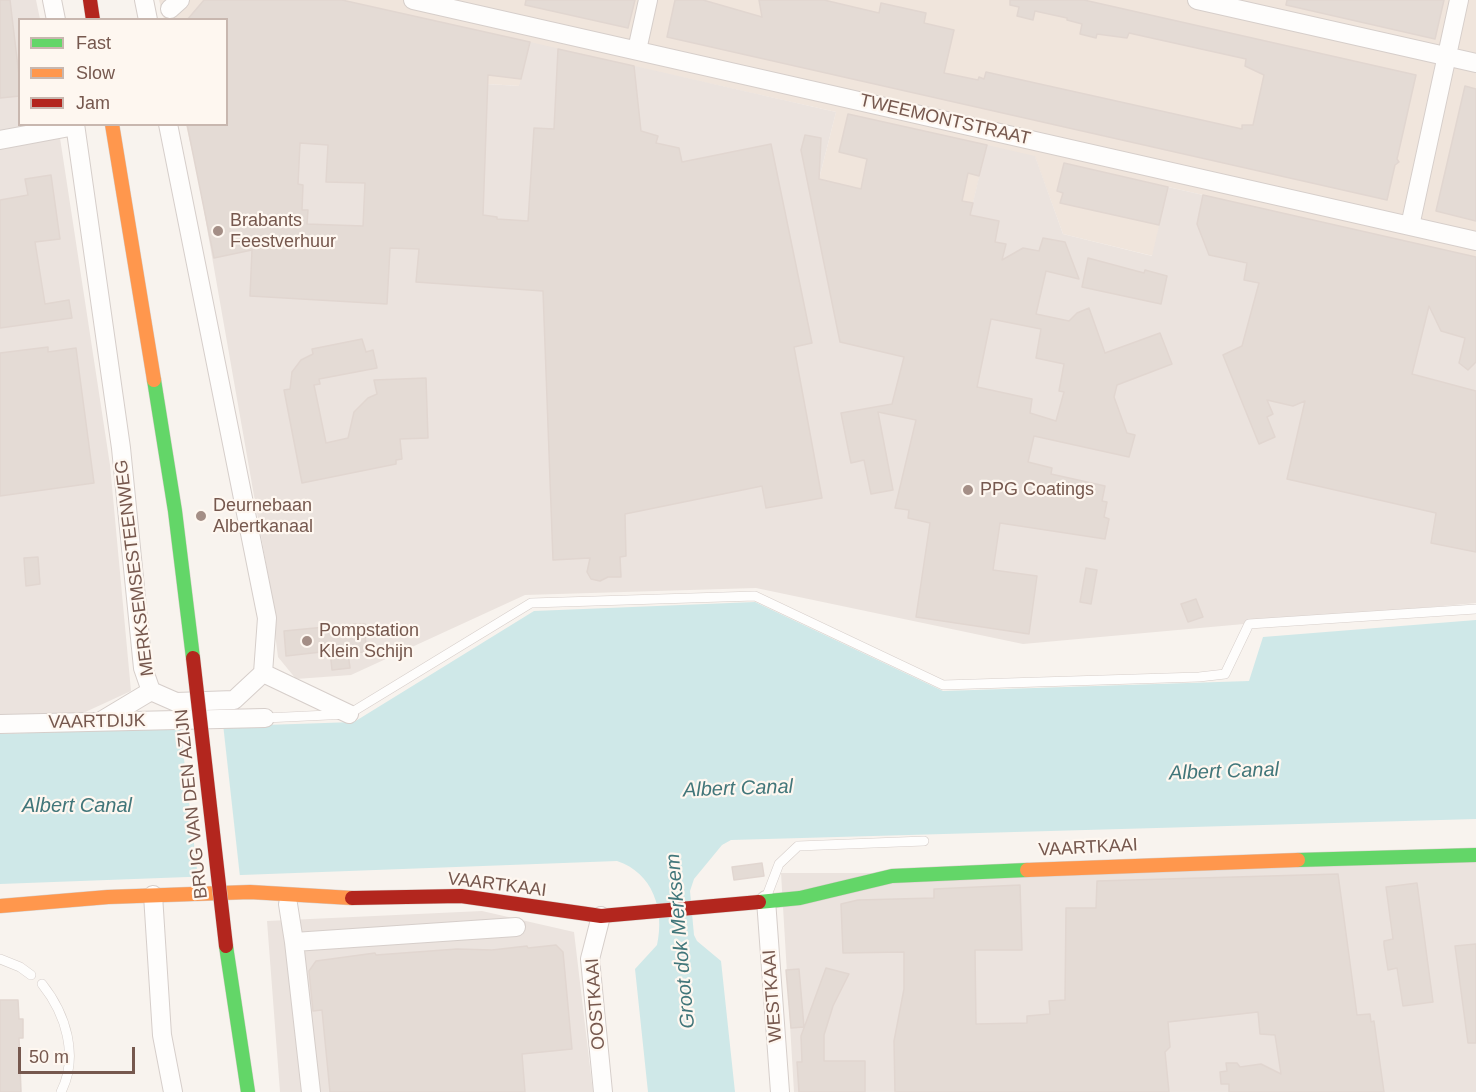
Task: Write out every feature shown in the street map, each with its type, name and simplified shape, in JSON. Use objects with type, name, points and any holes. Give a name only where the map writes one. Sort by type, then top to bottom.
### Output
[{"type":"street","points":[[52,0],[56,18]]},
{"type":"street","points":[[90,0],[93,18]]},
{"type":"street","points":[[144,0],[148,18]]},
{"type":"street","name":"TWEEMONTSTRAAT","points":[[413,0],[1476,241]]},
{"type":"street","points":[[637,50],[648,0]]},
{"type":"street","points":[[1197,0],[1476,63]]},
{"type":"street","points":[[1410,226],[1459,0]]},
{"type":"street","points":[[0,140],[70,126]]},
{"type":"street","name":"MERKSEMSESTEENWEG","points":[[75,126],[121,448],[143,668],[151,691],[176,702],[234,700],[263,673]]},
{"type":"street","name":"BRUG VAN DEN AZIJN","points":[[112,126],[175,512],[226,946],[248,1092]]},
{"type":"street","points":[[168,126],[267,618],[263,673],[349,714]]},
{"type":"street","points":[[100,722],[151,691]]},
{"type":"street","name":"VAARTDIJK","points":[[0,724],[265,718]]},
{"type":"street","name":"VAARTKAAI","points":[[0,906],[57,903],[78,910],[250,892],[335,898],[461,896],[602,916],[800,898],[892,876],[1146,864],[1476,855]]},
{"type":"street","name":"VAARTKAAI","points":[[154,903],[288,904],[335,898]]},
{"type":"street","name":"WESTKAAI","points":[[766,900],[780,1092]]},
{"type":"street","points":[[154,903],[162,1035],[174,1092]]},
{"type":"street","points":[[288,904],[311,1092]]},
{"type":"street","name":"OOSTKAAI","points":[[602,916],[590,959],[603,1092]]},
{"type":"street","points":[[294,942],[516,927]]},
{"type":"lane","points":[[265,718],[349,714],[531,603],[755,596],[943,685],[1199,677],[1225,674],[1249,624],[1476,609]]},
{"type":"lane","points":[[766,900],[779,864],[798,846],[924,841]]},
{"type":"lane","points":[[0,959],[20,967],[31,975]]},
{"type":"lane","points":[[42,984],[60,1010],[68,1037],[69,1072],[61,1092]]},
{"type":"shaded area","points":[[0,0],[36,0],[40,18],[18,18],[18,126],[58,126],[110,465],[131,691],[81,714],[0,719]]},
{"type":"shaded area","points":[[159,0],[1476,0],[1476,257],[1466,255],[1447,333],[1441,331],[1428,304],[1209,255],[1197,224],[1203,195],[1168,187],[1153,256],[1063,234],[1035,157],[987,146],[970,215],[819,179],[836,112],[530,43],[520,86],[452,82],[191,140],[198,177],[186,126],[228,126],[228,18],[164,18]]},
{"type":"shaded area","points":[[530,42],[836,112],[819,179],[970,214],[987,145],[1035,156],[1063,234],[1152,256],[1168,187],[1203,195],[1197,224],[1209,255],[1428,304],[1441,331],[1447,333],[1466,254],[1476,257],[1476,293],[1468,370],[1476,362],[1476,603],[1023,644],[756,588],[525,595],[351,675],[296,679],[278,657],[266,564],[198,177],[452,82],[519,86]]},
{"type":"shaded area","points":[[1476,860],[1476,1092],[794,1092],[781,873],[891,873]]},
{"type":"shaded area","points":[[482,911],[574,932],[593,1092],[280,1092],[267,921]]},
{"type":"water","points":[[755,602],[943,691],[1249,681],[1263,637],[1476,620],[1476,819],[731,840],[722,845],[694,879],[690,891],[694,935],[697,941],[721,961],[735,1092],[648,1092],[635,969],[657,945],[659,919],[654,894],[648,884],[640,874],[617,861],[0,884],[0,734],[354,722],[534,611]]},
{"type":"pier","points":[[223,724],[240,877],[198,878],[180,725]]},
{"type":"building","points":[[0,0],[10,0],[18,67],[18,96],[0,98]]},
{"type":"building","points":[[204,0],[342,0],[530,42],[521,79],[488,75],[483,215],[497,217],[497,219],[528,221],[534,128],[554,129],[558,49],[634,66],[641,131],[658,136],[656,143],[679,148],[682,162],[771,144],[812,343],[794,347],[822,498],[766,508],[762,486],[625,514],[626,556],[620,557],[621,577],[608,577],[600,581],[591,579],[587,572],[590,558],[553,560],[543,291],[416,282],[419,249],[390,248],[387,304],[250,296],[252,250],[214,258],[187,126],[228,126],[228,18],[189,18]],"holes":[[[300,143],[328,145],[326,182],[365,183],[363,226],[307,224],[308,210],[302,210],[303,185],[298,184]]]},
{"type":"building","points":[[526,0],[635,0],[628,28],[525,5]]},
{"type":"building","points":[[675,0],[703,0],[762,17],[759,0],[824,0],[879,13],[881,3],[926,13],[924,23],[954,30],[944,73],[978,80],[979,77],[984,79],[986,72],[1242,129],[1242,125],[1253,125],[1264,75],[1245,66],[1246,59],[1129,33],[1127,38],[1097,34],[1096,38],[1080,34],[1082,24],[1067,20],[1067,18],[1035,11],[1033,20],[1017,16],[1019,7],[1010,5],[1010,0],[1084,0],[1416,75],[1397,159],[1399,162],[1395,165],[1387,200],[667,37]]},
{"type":"building","points":[[1287,0],[1444,0],[1435,39],[1286,5]]},
{"type":"building","points":[[1465,86],[1476,89],[1476,221],[1436,211]]},
{"type":"building","points":[[848,114],[987,145],[979,176],[968,173],[962,201],[973,203],[970,215],[999,221],[995,242],[1006,244],[1002,260],[1023,248],[1039,251],[1043,238],[1065,242],[1079,279],[1046,271],[1036,314],[1069,321],[1077,313],[1089,308],[1105,353],[1160,333],[1172,364],[1117,385],[1114,397],[1127,433],[1135,435],[1129,457],[1034,436],[1028,462],[1052,468],[1051,474],[1105,486],[1102,501],[1107,502],[1104,517],[1109,519],[1105,539],[1000,523],[993,570],[1037,576],[1029,634],[916,617],[930,523],[908,518],[909,510],[895,508],[916,420],[878,412],[893,490],[871,494],[864,460],[851,463],[841,413],[892,404],[904,357],[840,342],[801,150],[805,135],[821,138],[819,179],[861,189],[867,159],[839,152]],"holes":[[[991,319],[1041,329],[1036,358],[1064,364],[1059,391],[1064,392],[1056,421],[1030,413],[1032,399],[977,387]]]},
{"type":"building","points":[[1064,163],[1168,187],[1159,225],[1060,203],[1063,193],[1057,191]]},
{"type":"building","points":[[51,175],[60,239],[35,242],[45,304],[69,300],[72,318],[0,328],[0,200],[28,195],[25,179]]},
{"type":"building","points":[[1203,195],[1476,257],[1476,362],[1468,370],[1459,363],[1465,338],[1441,331],[1429,306],[1412,374],[1476,391],[1476,552],[1431,543],[1436,513],[1287,479],[1305,401],[1293,406],[1267,400],[1273,414],[1267,417],[1275,437],[1259,444],[1223,355],[1242,346],[1259,283],[1244,280],[1247,263],[1209,255],[1197,224]]},
{"type":"building","points":[[1088,258],[1144,273],[1145,270],[1167,276],[1161,304],[1082,287]]},
{"type":"building","points":[[362,339],[366,352],[373,350],[377,368],[319,379],[320,384],[314,385],[326,443],[348,438],[354,412],[368,398],[377,394],[374,380],[426,378],[428,438],[400,439],[402,459],[396,460],[396,464],[302,483],[284,390],[290,389],[292,372],[301,360],[313,354],[312,349]]},
{"type":"building","points":[[48,347],[48,352],[76,348],[94,483],[0,496],[0,353]]},
{"type":"building","points":[[38,557],[40,584],[26,586],[24,558]]},
{"type":"building","points":[[1086,568],[1097,570],[1091,604],[1080,602]]},
{"type":"building","points":[[1196,599],[1203,617],[1188,622],[1181,604]]},
{"type":"building","points":[[365,624],[366,652],[348,653],[350,668],[332,670],[330,651],[286,656],[284,631]]},
{"type":"building","points":[[762,863],[764,876],[734,880],[732,867]]},
{"type":"building","points":[[1338,874],[1357,1015],[1370,1014],[1371,1022],[1374,1021],[1384,1092],[1229,1092],[1229,1084],[1221,1084],[1220,1072],[1227,1071],[1226,1063],[1237,1063],[1240,1067],[1261,1064],[1281,1074],[1275,1035],[1260,1034],[1258,1012],[1168,1022],[1170,1047],[1165,1052],[1169,1092],[895,1092],[894,1041],[904,989],[904,952],[843,953],[841,904],[858,900],[934,898],[934,889],[1020,885],[1022,950],[975,950],[976,1024],[1027,1023],[1027,1016],[1050,1014],[1049,1001],[1065,1000],[1066,908],[1096,908],[1097,881]]},
{"type":"building","points":[[1417,883],[1433,1002],[1403,1006],[1397,968],[1388,970],[1384,945],[1384,941],[1393,939],[1386,887]]},
{"type":"building","points":[[1476,944],[1476,1043],[1468,1043],[1455,946]]},
{"type":"building","points":[[556,945],[563,952],[572,1049],[522,1054],[525,1092],[330,1092],[322,1010],[313,1011],[309,971],[316,961],[375,953],[376,955],[457,949],[492,950]]},
{"type":"building","points":[[826,968],[849,974],[833,1006],[824,1035],[824,1061],[865,1061],[865,1092],[799,1092],[797,1062],[802,1062],[801,1036]]},
{"type":"building","points":[[799,969],[804,1027],[791,1028],[786,970]]},
{"type":"building","points":[[0,1000],[18,1000],[19,1019],[23,1019],[23,1038],[19,1038],[21,1092],[0,1092]]},
{"type":"traffic: fast","points":[[154,380],[175,511],[193,658]]},
{"type":"traffic: fast","points":[[1298,860],[1476,855]]},
{"type":"traffic: fast","points":[[759,902],[800,898],[892,876],[1027,870]]},
{"type":"traffic: fast","points":[[226,946],[248,1092]]},
{"type":"traffic: slow","points":[[112,126],[154,380]]},
{"type":"traffic: slow","points":[[1027,870],[1298,860]]},
{"type":"traffic: slow","points":[[0,906],[108,897],[250,892],[352,898]]},
{"type":"traffic: jam","points":[[90,0],[93,18]]},
{"type":"traffic: jam","points":[[193,658],[226,946]]},
{"type":"traffic: jam","points":[[352,898],[461,896],[601,916],[759,902]]},
{"type":"place","name":"Brabants Feestverhuur","points":[[218,231]]},
{"type":"place","name":"PPG Coatings","points":[[968,490]]},
{"type":"place","name":"Deurnebaan Albertkanaal","points":[[201,516]]},
{"type":"place","name":"Pompstation Klein Schijn","points":[[307,641]]},
{"type":"water label","name":"Albert Canal","points":[[1224,772]]},
{"type":"water label","name":"Albert Canal","points":[[738,789]]},
{"type":"water label","name":"Albert Canal","points":[[77,806]]},
{"type":"water label","name":"Groot dok Merksem","points":[[681,941]]}]
